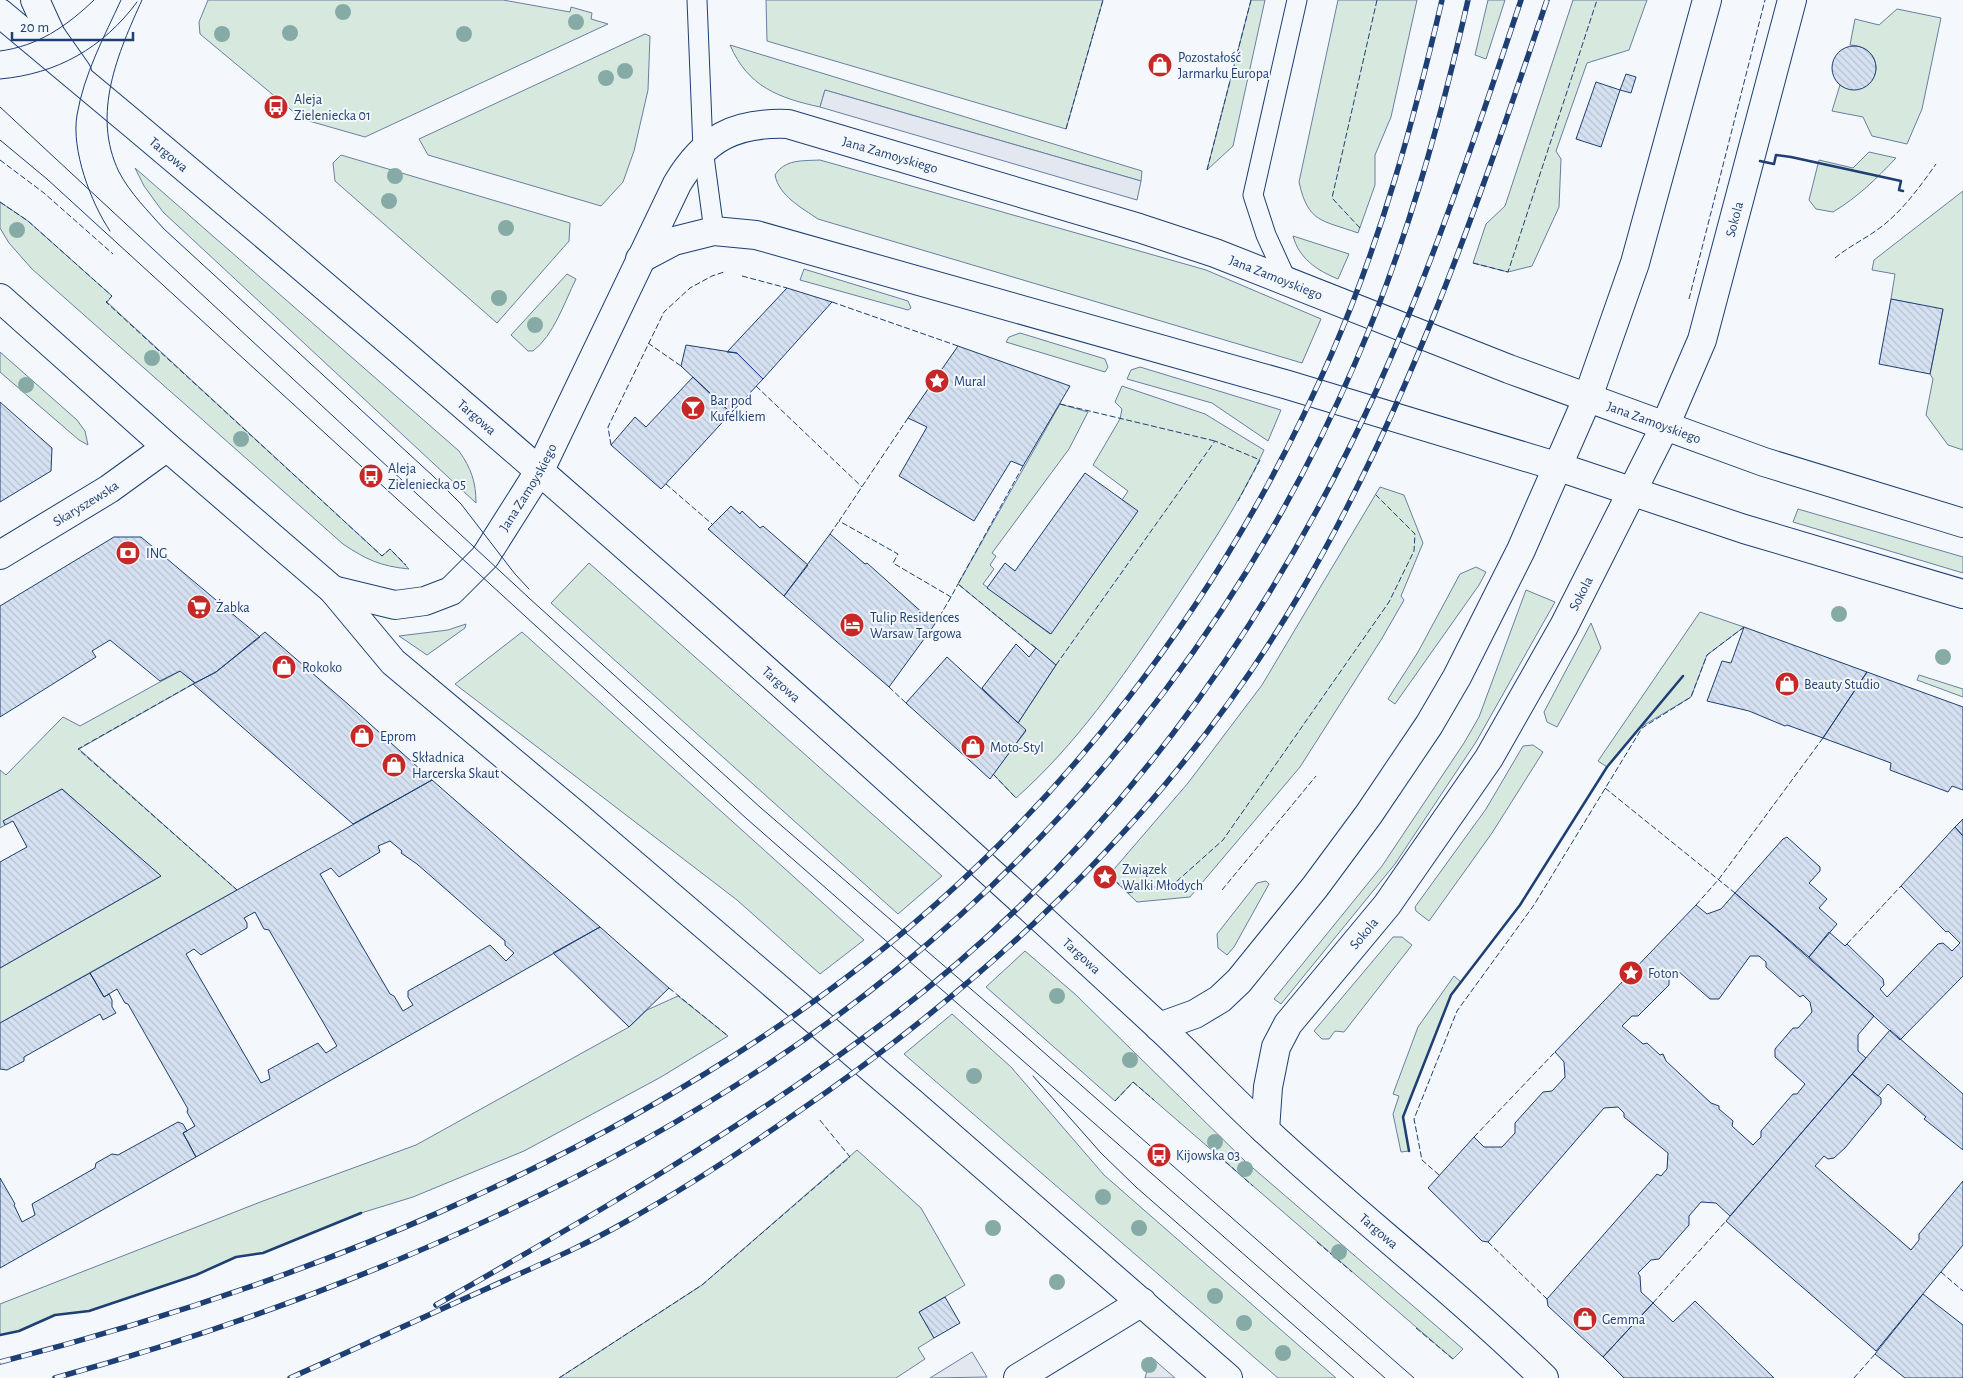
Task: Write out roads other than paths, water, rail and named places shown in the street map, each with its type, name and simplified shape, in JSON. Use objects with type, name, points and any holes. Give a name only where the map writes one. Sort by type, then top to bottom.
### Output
[{"type":"street","points":[[35,0],[51,35],[85,84]]},
{"type":"street","points":[[1159,1027],[1195,1014],[1220,999],[1239,981],[1315,887],[1369,814],[1429,725],[1457,677],[1517,558],[1588,398],[1635,263],[1707,0]]},
{"type":"street","name":"Sokola","points":[[1265,1130],[1268,1087],[1276,1048],[1288,1024],[1387,905],[1489,758],[1564,626],[1665,426],[1702,340],[1792,0]]},
{"type":"street","name":"Targowa","points":[[0,13],[356,311],[540,470],[942,828],[1159,1027],[1265,1130],[1478,1315],[1544,1378]]},
{"type":"street","name":"Jana Zamoyskiego","points":[[333,590],[395,605],[425,601],[451,592],[494,547],[540,470],[640,259],[688,165],[703,149],[721,136],[742,127],[765,123],[788,124],[1139,228],[1215,253],[1485,360],[1764,462],[1963,523]]},
{"type":"street","points":[[640,259],[674,241],[714,231],[756,235],[1288,385],[1559,467],[1744,529],[1963,594]]},
{"type":"street","points":[[0,298],[167,448],[333,590],[393,662],[585,822],[1228,1378]]},
{"type":"street","name":"Skaryszewska","points":[[0,555],[109,489],[167,448]]},
{"type":"street","points":[[1018,1378],[1142,1302]]},
{"type":"lane","points":[[697,0],[703,149],[714,231]]},
{"type":"lane","points":[[1287,281],[1266,236],[1254,195],[1297,0]]},
{"type":"tram line","points":[[0,51],[27,45],[39,40],[62,26],[94,0]]},
{"type":"tram line","points":[[110,231],[96,206],[84,176],[77,144],[76,129],[77,115],[84,85],[101,42],[121,0]]},
{"type":"tram line","points":[[142,0],[117,62],[108,106],[107,128],[111,150],[123,180],[164,229],[433,476],[461,504],[515,574],[529,589]]},
{"type":"tram line","points":[[0,79],[41,71],[77,56],[109,33],[137,2]]},
{"type":"tram line","points":[[0,107],[529,598],[761,808],[1015,1027],[1414,1378]]},
{"type":"tram line","points":[[0,140],[47,179],[747,819],[1385,1378]]},
{"type":"tram line","points":[[1033,1076],[1101,1153],[1136,1187],[1354,1378]]},
{"type":"railway","points":[[0,1362],[111,1331],[222,1296],[332,1257],[440,1212],[546,1162],[649,1107],[748,1046],[843,980],[921,917],[995,849],[1064,776],[1128,698],[1187,617],[1241,532],[1289,444],[1332,353],[1366,267],[1408,135],[1442,0]]},
{"type":"railway","points":[[55,1378],[166,1345],[278,1307],[389,1263],[499,1215],[606,1161],[709,1102],[807,1037],[900,967],[972,904],[1040,837],[1104,766],[1164,691],[1220,613],[1270,532],[1316,448],[1356,361],[1391,273],[1420,183],[1446,92],[1468,0]]},
{"type":"railway","points":[[436,1305],[611,1204],[725,1133],[837,1057],[891,1017],[969,953],[1042,884],[1110,811],[1173,733],[1231,652],[1284,567],[1333,480],[1377,389],[1436,245],[1521,0]]},
{"type":"railway","points":[[290,1378],[593,1240],[732,1157],[867,1063],[939,1006],[1009,947],[1075,884],[1137,817],[1196,747],[1250,673],[1299,595],[1338,524],[1408,378],[1438,304],[1495,153],[1547,0]]},
{"type":"place","name":"Pozostałość Jarmarku Europa","points":[[1160,65]]},
{"type":"place","name":"Aleja Zieleniecka 01","points":[[276,107]]},
{"type":"place","name":"Mural","points":[[937,381]]},
{"type":"place","name":"Bar pod Kufelkiem","points":[[693,408]]},
{"type":"place","name":"Aleja Zieleniecka 05","points":[[371,476]]},
{"type":"place","name":"ING","points":[[128,553]]},
{"type":"place","name":"Żabka","points":[[199,607]]},
{"type":"place","name":"Tulip Residences Warsaw Targowa","points":[[852,625]]},
{"type":"place","name":"Rokoko","points":[[284,667]]},
{"type":"place","name":"Beauty Studio","points":[[1787,684]]},
{"type":"place","name":"Eprom","points":[[362,736]]},
{"type":"place","name":"Moto-Styl","points":[[973,747]]},
{"type":"place","name":"Składnica Harcerska Skaut","points":[[394,765]]},
{"type":"place","name":"Związek Walki Młodych","points":[[1105,877]]},
{"type":"place","name":"Foton","points":[[1631,973]]},
{"type":"place","name":"Kijowska 03","points":[[1159,1155]]},
{"type":"place","name":"Gemma","points":[[1585,1319]]}]
